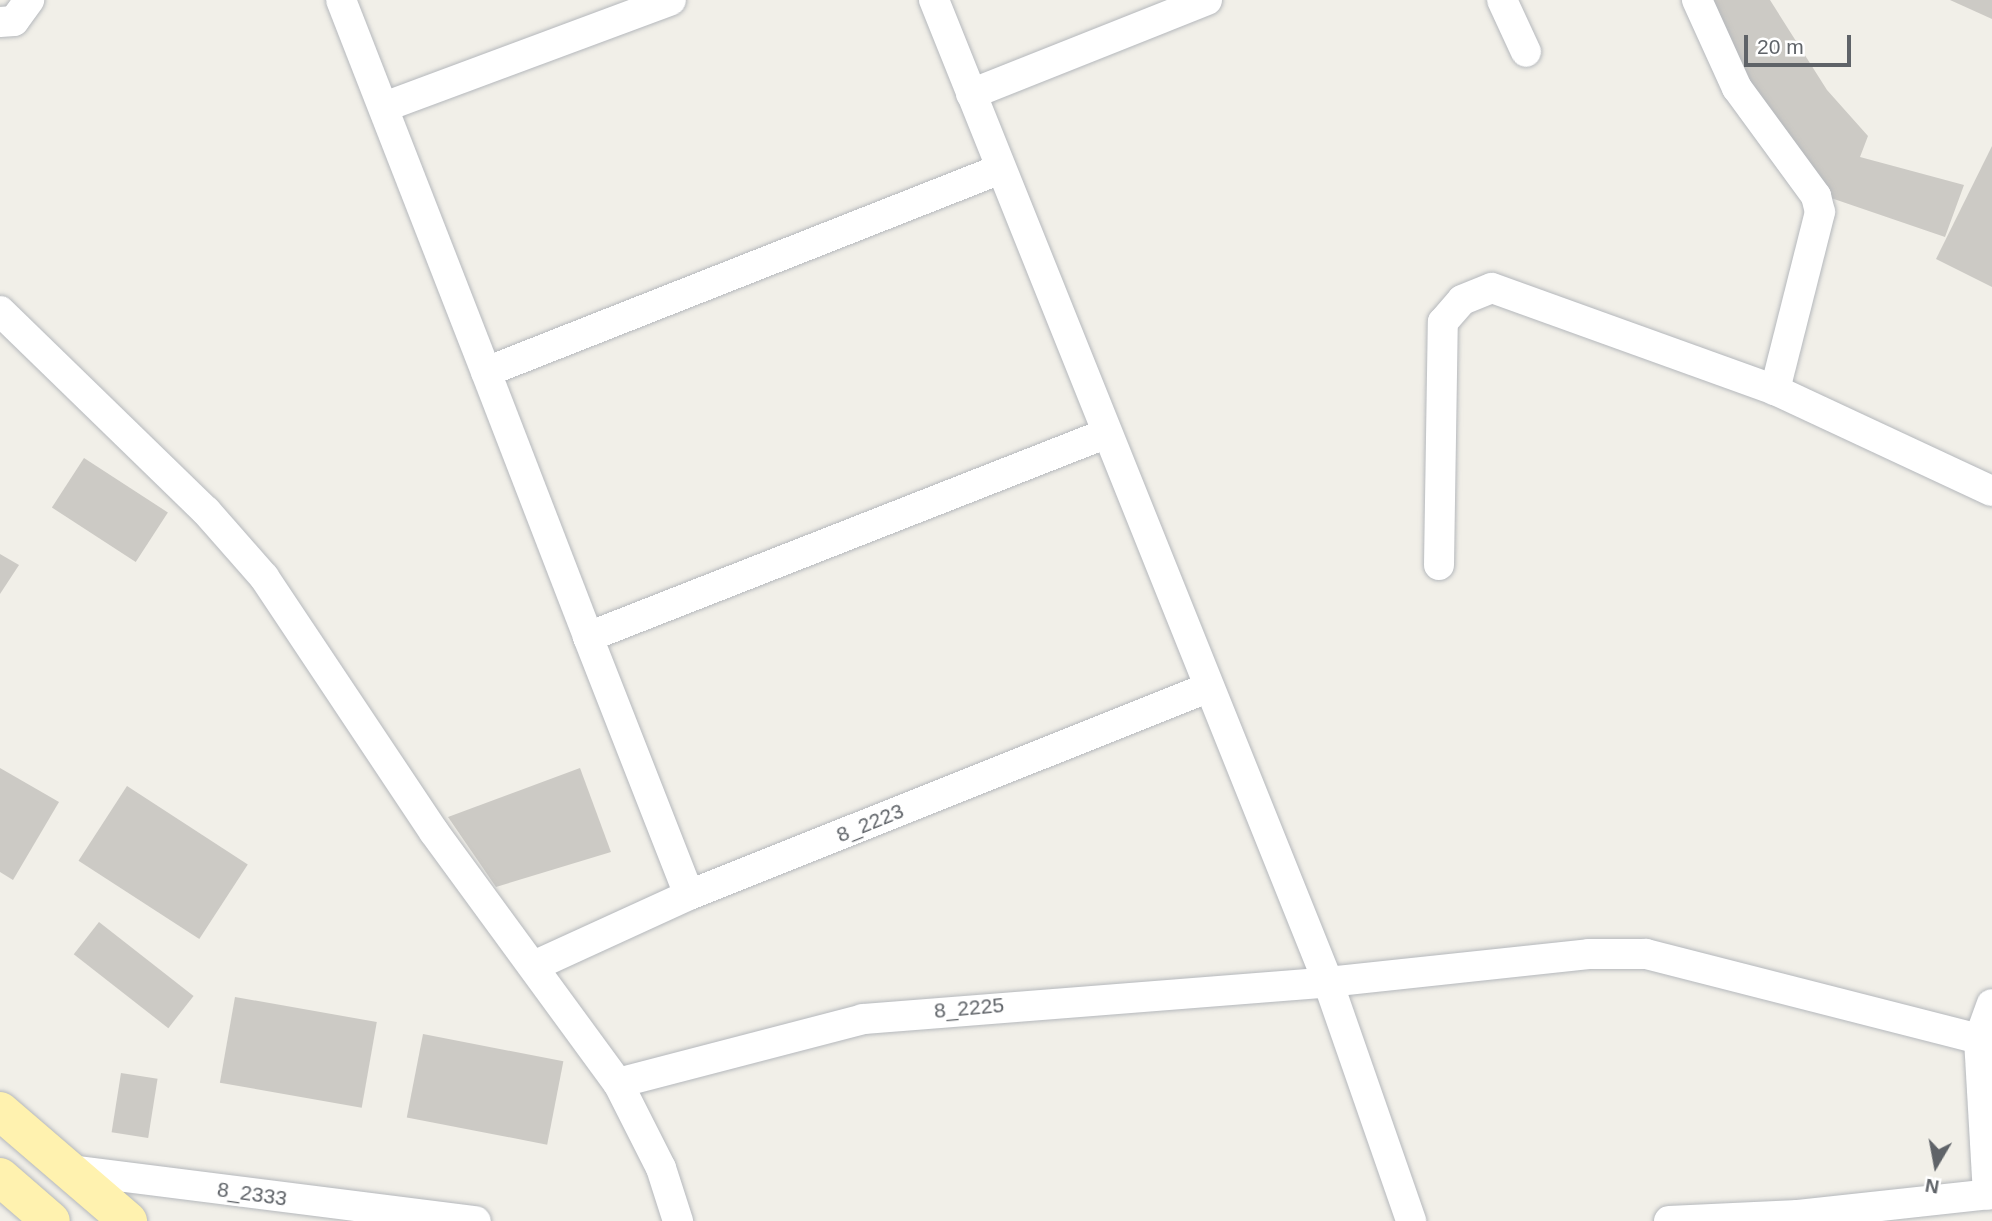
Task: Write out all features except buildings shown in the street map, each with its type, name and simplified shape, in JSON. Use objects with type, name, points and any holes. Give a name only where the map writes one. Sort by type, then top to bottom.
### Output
[{"type":"main road","points":[[0,1111],[128,1221]]},
{"type":"main road","points":[[0,1177],[51,1221]]},
{"type":"street","points":[[0,22],[14,21],[29,0]]},
{"type":"street","points":[[341,0],[689,895]]},
{"type":"street","points":[[384,107],[671,0]]},
{"type":"street","points":[[934,0],[998,170],[1328,982],[1411,1221]]},
{"type":"street","points":[[971,94],[1208,0]]},
{"type":"street","points":[[1502,0],[1526,52]]},
{"type":"street","points":[[1697,0],[1737,88],[1816,196],[1820,212],[1775,390]]},
{"type":"street","points":[[486,372],[998,170]]},
{"type":"street","points":[[1439,565],[1443,322],[1462,300],[1492,288],[1775,390],[1992,491]]},
{"type":"street","points":[[1,314],[206,511],[264,577],[434,832],[536,965],[618,1083],[661,1168],[678,1221]]},
{"type":"street","points":[[588,637],[1105,434]]},
{"type":"street","name":"8_2223","points":[[536,965],[689,895],[1207,688]]},
{"type":"street","name":"8_2225","points":[[618,1083],[863,1018],[1328,982],[1589,954],[1646,954],[1979,1039]]},
{"type":"street","points":[[1669,1221],[1797,1218],[1990,1195],[1979,1039],[1992,1004]]},
{"type":"street","name":"8_2333","points":[[70,1171],[476,1221]]}]
